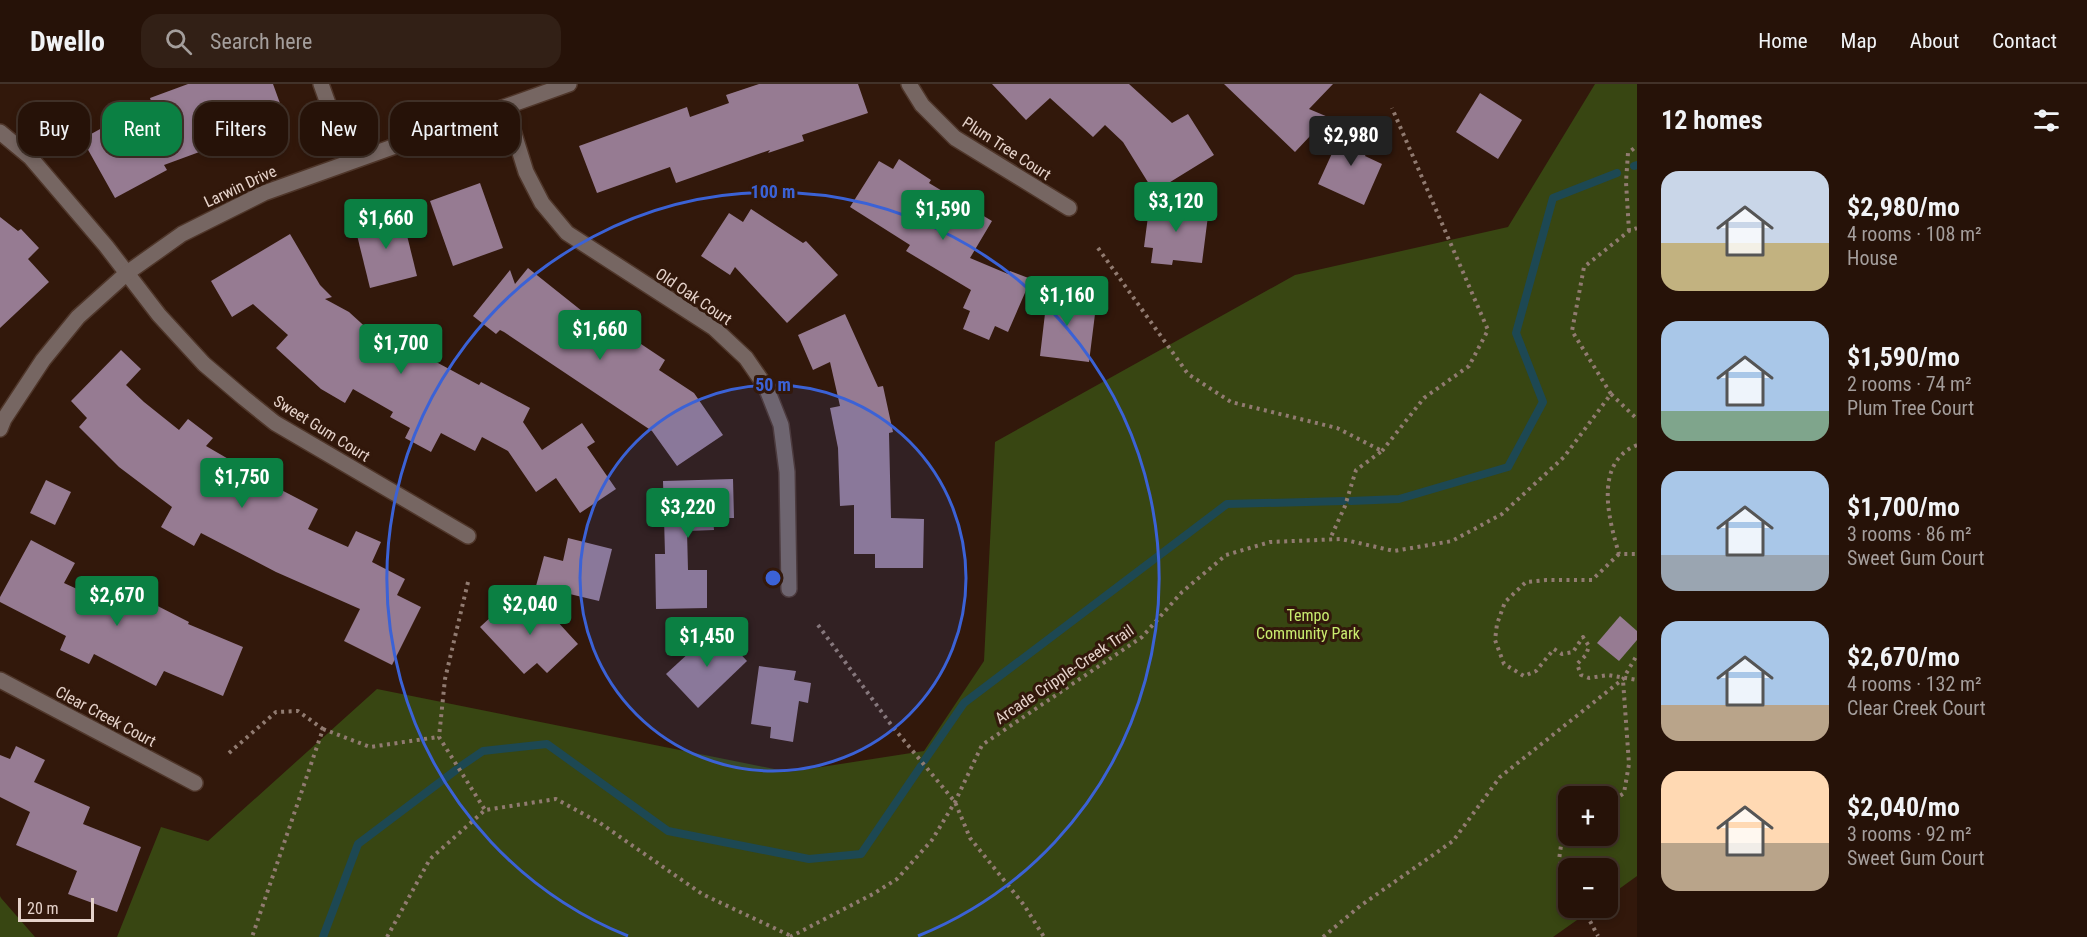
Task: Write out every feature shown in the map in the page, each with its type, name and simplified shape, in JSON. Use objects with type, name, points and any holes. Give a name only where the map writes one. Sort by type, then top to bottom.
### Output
[{"type":"street","points":[[321,84],[349,162]]},
{"type":"street","name":"Larwin Drive","points":[[520,103],[569,84]]},
{"type":"street","name":"Plum Tree Court","points":[[909,84],[922,105],[955,138],[1069,208]]},
{"type":"street","name":"Sweet Gum Court","points":[[0,132],[30,157],[159,315],[204,364],[275,423],[468,536]]},
{"type":"street","name":"Larwin Drive","points":[[0,429],[4,419],[44,360],[78,317],[127,273],[182,234],[264,193],[390,148]]},
{"type":"street","name":"Old Oak Court","points":[[520,153],[526,172],[542,203],[567,233],[714,328],[746,358],[766,387],[781,425],[787,472],[789,589]]},
{"type":"street","name":"Clear Creek Court","points":[[0,680],[195,783]]},
{"type":"path","points":[[1330,539],[1345,506],[1356,470],[1383,451],[1424,398],[1469,366],[1488,330],[1392,108]]},
{"type":"path","points":[[1629,231],[1626,182],[1628,153],[1637,146]]},
{"type":"path","points":[[1637,228],[1629,231],[1584,267],[1572,331],[1611,394],[1637,419]]},
{"type":"path","points":[[1098,248],[1188,374],[1231,402],[1338,428],[1383,451]]},
{"type":"path","name":"Arcade Cripple-Creek Trail","points":[[790,937],[897,879],[932,840],[955,802],[982,745],[1142,637],[1182,592],[1226,555],[1270,542],[1330,539],[1394,551],[1452,541],[1502,514],[1510,507],[1564,457],[1611,394]]},
{"type":"path","points":[[1619,554],[1610,521],[1607,483],[1615,463],[1630,448],[1637,445]]},
{"type":"path","points":[[1637,554],[1619,554],[1592,580],[1526,582],[1505,602],[1497,624],[1495,640],[1504,664],[1524,676],[1536,671],[1554,649],[1562,654],[1573,652],[1583,637],[1589,646],[1586,656],[1577,664],[1581,675],[1589,678],[1608,675],[1637,680]]},
{"type":"path","points":[[468,582],[445,679],[439,737],[485,810]]},
{"type":"path","points":[[818,626],[892,726],[955,802],[970,838],[1024,905],[1044,937]]},
{"type":"path","points":[[1323,937],[1360,906],[1453,841],[1500,777],[1623,679],[1637,656]]},
{"type":"path","points":[[1618,797],[1624,793],[1629,764],[1623,679]]},
{"type":"path","points":[[229,753],[276,712],[298,711],[323,729],[370,747],[439,737]]},
{"type":"path","points":[[252,937],[323,729]]},
{"type":"path","points":[[387,937],[430,859],[485,810],[556,799],[600,823],[702,894],[790,937]]},
{"type":"path","points":[[1588,918],[1598,936]]},
{"type":"green space","name":"Tempo Community Park","points":[[1595,84],[1637,84],[1637,876],[1618,890],[1618,858],[1558,858],[1558,918],[1580,918],[1553,937],[117,937],[161,827],[208,841],[377,689],[789,772],[924,751],[984,661],[995,442],[1295,275],[1508,227]]},
{"type":"green space","points":[[0,896],[1,898],[35,937],[0,937]]},
{"type":"building","points":[[188,84],[273,84],[280,102],[194,102],[194,154],[164,165],[167,170],[115,198],[90,153],[90,135],[102,128],[102,156],[182,156],[182,102],[149,102],[150,98]]},
{"type":"building","points":[[759,84],[858,84],[868,113],[802,135],[804,141],[768,153],[770,150],[676,183],[670,167],[597,193],[579,146],[687,107],[690,117],[729,103],[726,95]]},
{"type":"building","points":[[992,84],[1129,84],[1172,123],[1188,114],[1214,155],[1154,192],[1123,142],[1105,125],[1093,137],[1050,98],[1026,120]]},
{"type":"building","points":[[1224,84],[1333,84],[1309,109],[1328,117],[1295,152]]},
{"type":"building","points":[[1480,93],[1522,120],[1498,159],[1456,132]]},
{"type":"building","points":[[1345,125],[1373,138],[1365,156],[1382,164],[1364,205],[1318,184]]},
{"type":"building","points":[[899,159],[931,180],[929,183],[992,221],[970,258],[1008,274],[1010,271],[1031,279],[1008,332],[995,326],[989,340],[963,329],[970,311],[963,308],[971,290],[906,251],[910,245],[850,207],[879,161],[893,169]]},
{"type":"building","points":[[480,183],[503,248],[453,266],[430,201]]},
{"type":"building","points":[[1150,201],[1209,208],[1202,263],[1173,260],[1172,265],[1151,263],[1153,248],[1144,247]]},
{"type":"building","points":[[751,209],[803,243],[806,241],[838,275],[787,323],[735,267],[730,275],[701,256],[729,213],[743,222]]},
{"type":"building","points":[[401,211],[417,276],[370,288],[354,223]]},
{"type":"building","points":[[0,217],[18,231],[21,229],[39,248],[28,259],[49,282],[0,328]]},
{"type":"building","points":[[290,234],[320,285],[332,297],[325,299],[349,312],[384,344],[380,330],[479,385],[481,382],[530,408],[523,422],[542,450],[582,423],[595,442],[587,447],[616,489],[580,513],[556,478],[536,492],[508,451],[482,437],[475,451],[441,433],[431,452],[405,438],[410,428],[390,417],[393,412],[353,389],[345,403],[321,389],[276,348],[288,335],[253,304],[232,317],[211,281]]},
{"type":"building","points":[[528,268],[587,315],[590,310],[665,360],[659,370],[694,393],[723,435],[677,466],[652,431],[504,332],[500,330],[496,334],[473,316],[510,270],[515,284]]},
{"type":"building","points":[[1048,288],[1083,292],[1081,313],[1095,314],[1089,362],[1040,356]]},
{"type":"building","points":[[845,314],[878,387],[883,386],[893,432],[889,433],[891,518],[924,519],[923,568],[875,568],[875,554],[854,554],[854,505],[840,506],[838,448],[830,408],[840,406],[830,362],[813,370],[798,335]]},
{"type":"building","points":[[121,350],[141,369],[126,385],[179,430],[188,419],[213,438],[206,446],[262,480],[318,509],[308,529],[348,547],[356,531],[381,542],[372,562],[405,579],[397,595],[421,607],[392,665],[344,641],[360,609],[276,572],[201,533],[194,546],[161,527],[172,507],[119,467],[79,427],[87,418],[71,401]]},
{"type":"building","points":[[733,479],[734,518],[713,518],[714,530],[687,531],[688,570],[707,570],[707,608],[656,609],[655,554],[665,554],[663,481]]},
{"type":"building","points":[[46,480],[71,492],[55,525],[30,513]]},
{"type":"building","points":[[568,538],[612,549],[599,601],[536,586],[544,556],[563,561]]},
{"type":"building","points":[[31,540],[75,563],[64,583],[129,613],[138,596],[189,622],[188,624],[243,647],[223,696],[164,671],[156,686],[94,654],[89,664],[60,650],[66,636],[0,602],[0,597]]},
{"type":"building","points":[[534,596],[578,644],[547,673],[537,663],[524,674],[480,627],[505,604],[515,614]]},
{"type":"building","points":[[1620,616],[1637,631],[1637,640],[1619,661],[1597,643]]},
{"type":"building","points":[[716,628],[747,661],[698,708],[666,674]]},
{"type":"building","points":[[759,666],[796,671],[794,680],[811,683],[808,703],[799,701],[793,742],[770,738],[771,727],[751,724]]},
{"type":"building","points":[[16,746],[45,760],[34,782],[90,807],[83,824],[141,847],[117,912],[68,894],[77,871],[16,845],[30,812],[0,797],[0,755],[10,759]]},
{"type":"waterway","points":[[1351,501],[1399,499],[1508,467],[1543,402],[1516,333],[1553,198],[1617,173]]},
{"type":"waterway","points":[[924,761],[964,703],[1227,504],[1343,501]]},
{"type":"waterway","points":[[461,766],[483,751],[547,744],[668,831],[809,859],[861,854],[921,766]]},
{"type":"waterway","points":[[323,937],[358,844],[456,770]]}]
